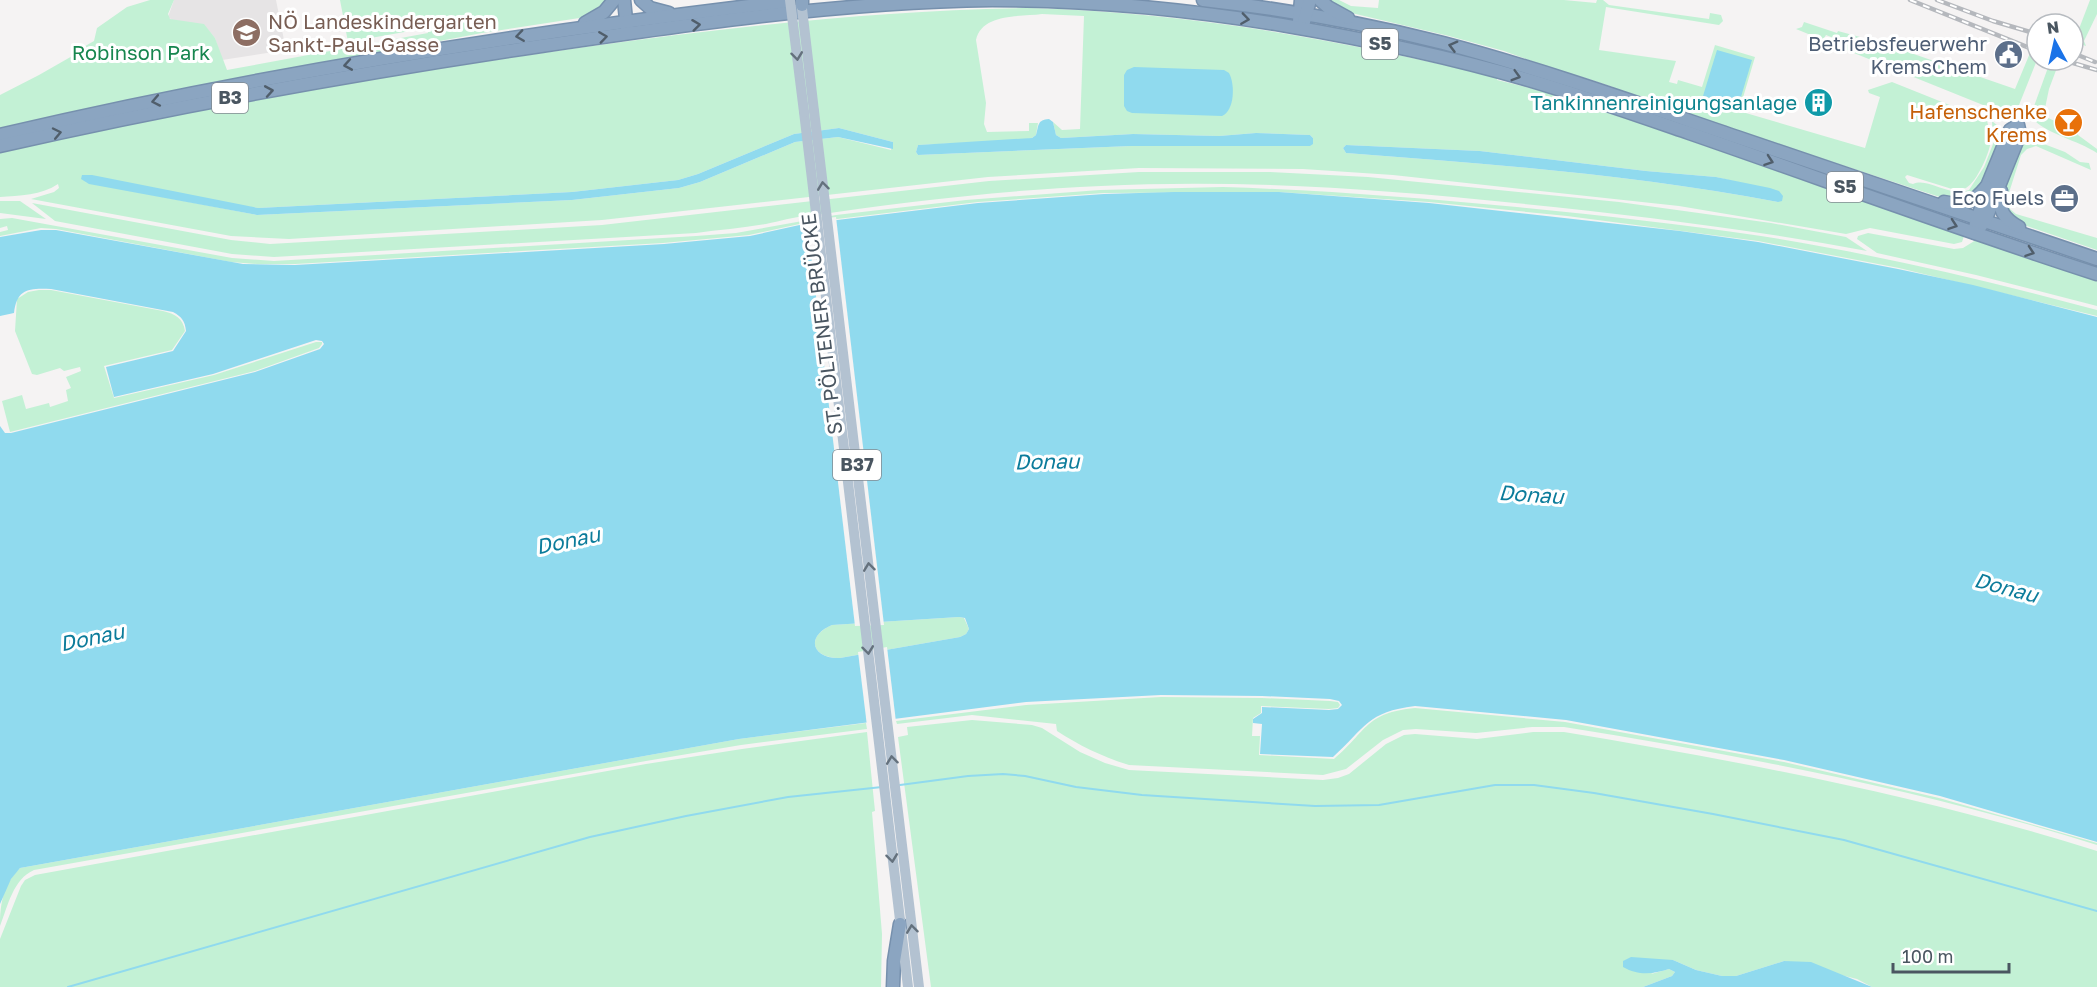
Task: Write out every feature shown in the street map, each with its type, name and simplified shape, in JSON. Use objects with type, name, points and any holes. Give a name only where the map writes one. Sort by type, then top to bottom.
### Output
[{"type":"highway","points":[[578,28],[604,12],[614,0]]},
{"type":"highway","points":[[624,0],[632,27]]},
{"type":"highway","points":[[632,27],[634,0]]},
{"type":"highway","points":[[641,0],[650,8],[676,15]]},
{"type":"highway","name":"S5","points":[[767,10],[988,0],[1071,2],[1144,7],[1300,28],[1410,50],[1528,80],[1681,130],[2097,274]]},
{"type":"highway","name":"S5","points":[[1203,0],[1303,14],[1360,25],[1441,43],[1550,74],[2097,259]]},
{"type":"highway","points":[[1265,8],[1286,0]]},
{"type":"highway","points":[[1301,0],[1303,14]]},
{"type":"highway","points":[[1300,28],[1303,14],[1310,0]]},
{"type":"highway","points":[[1320,0],[1360,25]]},
{"type":"highway","points":[[767,10],[800,1]]},
{"type":"highway","name":"B3","points":[[0,135],[266,80],[453,47],[578,28],[632,27],[676,15],[767,10]]},
{"type":"highway","name":"B3","points":[[0,146],[188,106],[337,78],[632,27],[767,10]]},
{"type":"highway","points":[[1912,196],[1957,204],[1964,204],[1977,198],[1987,186],[2010,130],[2018,125],[2020,134],[2009,161],[1999,198],[2003,215],[2010,222],[2058,246]]},
{"type":"highway","points":[[1975,233],[2009,161]]},
{"type":"highway","points":[[1980,220],[1987,186]]},
{"type":"highway","points":[[893,987],[894,961],[900,924]]},
{"type":"main road","name":"B37","points":[[800,1],[809,112]]},
{"type":"main road","name":"ST. PÖLTENER BRÜCKE","points":[[809,112],[900,924]]},
{"type":"main road","name":"ST. PÖLTENER BRÜCKE","points":[[809,112],[919,987]]},
{"type":"main road","name":"B37","points":[[900,924],[908,987]]},
{"type":"shaded area","name":"NÖ Landeskindergarten Sankt-Paul-Gasse","points":[[174,0],[276,0],[286,50],[222,60],[215,38],[204,25],[172,20],[168,17]]},
{"type":"green space","name":"Robinson Park","points":[[150,0],[174,0],[168,14],[170,19],[204,24],[215,38],[227,70],[428,33],[427,28],[348,42],[340,0],[609,0],[586,17],[482,33],[140,98],[0,129],[0,95],[81,51],[80,49],[94,41],[97,28],[127,7]]},
{"type":"green space","points":[[1325,0],[1339,0],[1351,6],[1378,8],[1379,0],[1564,0],[1596,3],[1597,0],[1603,0],[1609,5],[1709,19],[1710,13],[1721,15],[1723,21],[1719,25],[1606,7],[1599,50],[1676,61],[1669,82],[1677,84],[1678,80],[1702,87],[1715,45],[1755,57],[1739,111],[1865,148],[1880,97],[1869,93],[1868,90],[1892,82],[1987,120],[1991,137],[1990,145],[1986,159],[1970,185],[1964,189],[1952,189],[1907,175],[1905,177],[1909,183],[1913,184],[1926,183],[1962,192],[1969,190],[1984,167],[1993,144],[1992,121],[2002,134],[1983,184],[1969,198],[1949,200],[1612,90],[1613,87],[1564,73],[1504,51],[1343,11]]},
{"type":"green space","points":[[2090,0],[2097,0],[2097,14],[2085,39],[2085,13]]},
{"type":"green space","points":[[1027,8],[1087,11],[1205,22],[1321,40],[1497,77],[1497,80],[1550,93],[1964,236],[1962,242],[1954,244],[1870,228],[1846,234],[1679,206],[1393,175],[1303,169],[1139,168],[988,177],[602,220],[289,239],[231,236],[31,199],[54,192],[59,188],[58,184],[38,193],[0,197],[0,152],[218,107],[511,57],[640,40],[750,26],[972,9]],"holes":[[[1042,14],[1084,16],[1080,129],[1062,130],[1053,122],[1056,135],[1061,138],[1133,134],[1219,136],[1256,133],[1310,135],[1313,138],[1310,146],[1131,146],[918,155],[916,152],[918,145],[1022,140],[1036,135],[1038,123],[1029,123],[1029,131],[987,132],[984,124],[986,103],[976,40],[980,31],[994,21],[1013,16]],[[839,128],[893,142],[891,150],[838,137],[795,142],[700,182],[679,188],[572,200],[257,215],[84,182],[258,208],[572,192],[678,180],[794,134]],[[1346,145],[1480,151],[1716,177],[1779,192],[1778,202],[1671,184],[1509,166],[1346,153],[1343,148]]]},
{"type":"green space","points":[[1804,22],[1837,33],[1838,31],[1860,37],[1857,46],[1875,52],[1879,42],[2015,89],[2025,65],[2025,72],[2032,72],[2017,110],[2009,113],[1983,105],[1839,47],[1841,41],[1826,35],[1823,40],[1796,29],[1802,27]]},
{"type":"green space","points":[[2046,72],[2055,72],[2044,113],[2046,117],[2057,122],[2056,124],[2060,126],[2059,131],[2069,135],[2075,122],[2079,124],[2078,135],[2097,149],[2097,153],[2038,124],[2033,119],[2033,109]]},
{"type":"green space","points":[[2036,141],[2065,152],[2080,162],[2089,163],[2091,170],[2036,146],[2027,149],[2021,155],[2007,199],[2010,209],[2016,214],[2097,238],[2097,250],[2024,225],[2006,213],[2004,188],[2023,142]]},
{"type":"green space","points":[[1139,172],[1270,172],[1368,177],[1619,202],[1771,223],[1846,237],[1867,251],[1735,229],[1559,208],[1412,193],[1257,185],[1153,184],[1027,190],[880,206],[696,233],[274,257],[232,254],[55,221],[32,203],[231,240],[270,244],[602,225],[989,181]]},
{"type":"green space","points":[[1223,187],[1297,190],[1517,207],[1761,236],[1888,259],[2014,288],[2097,310],[2097,316],[1899,268],[1758,241],[1567,216],[1429,202],[1279,192],[1104,193],[978,202],[804,223],[749,235],[663,243],[295,264],[231,262],[56,229],[41,228],[0,236],[0,232],[8,230],[7,226],[0,228],[0,219],[12,218],[232,258],[274,261],[736,233],[836,215],[966,200],[1100,190]]},
{"type":"green space","points":[[0,201],[20,201],[46,219],[0,213]]},
{"type":"green space","points":[[1868,233],[1954,249],[1963,248],[1976,240],[2097,280],[2097,306],[1877,253],[1857,239],[1858,236]]},
{"type":"green space","points":[[51,290],[163,311],[175,315],[180,320],[185,331],[172,350],[104,366],[114,398],[214,375],[316,342],[322,342],[322,344],[319,348],[255,371],[10,432],[2,401],[22,395],[26,409],[49,403],[50,407],[68,401],[66,390],[71,388],[66,377],[81,371],[80,367],[64,371],[60,368],[37,375],[32,374],[15,331],[17,299],[28,292]]},
{"type":"green space","points":[[964,618],[969,629],[960,637],[840,658],[823,655],[815,646],[818,635],[832,625]]},
{"type":"green space","points":[[1161,697],[1330,701],[1338,702],[1340,705],[1338,708],[1329,709],[1261,706],[1261,713],[1253,718],[1252,736],[1260,736],[1259,755],[1334,759],[1368,724],[1386,714],[1415,708],[1565,722],[1784,762],[1939,798],[2097,843],[2097,845],[1966,807],[1833,776],[1564,727],[1532,727],[1476,733],[1403,730],[1383,740],[1346,769],[1323,775],[1129,765],[1074,742],[1057,731],[1056,724],[972,715],[897,724],[896,721],[1026,705]]},
{"type":"green space","points":[[972,720],[1032,725],[1042,728],[1080,752],[1129,770],[1323,780],[1349,774],[1386,744],[1404,735],[1477,739],[1533,732],[1564,732],[1766,768],[1899,797],[2032,831],[2097,851],[2097,987],[1872,987],[1857,979],[1784,961],[1736,976],[1722,976],[1696,970],[1673,960],[1651,974],[1669,969],[1675,972],[1672,976],[1643,987],[931,987],[898,737],[908,735],[907,727]]},
{"type":"green space","points":[[866,723],[867,729],[741,745],[646,761],[34,870],[16,886],[0,926],[6,888],[20,868],[739,739]]},
{"type":"green space","points":[[867,732],[875,811],[872,812],[882,934],[881,987],[0,987],[0,939],[21,886],[25,880],[35,875],[646,764]]},
{"type":"water","points":[[1717,50],[1752,60],[1738,107],[1703,96]]},
{"type":"water","points":[[1134,67],[1224,70],[1231,78],[1232,103],[1222,116],[1132,113],[1124,106],[1124,75],[1127,70]]},
{"type":"water","points":[[1049,119],[1053,122],[1056,135],[1061,138],[1133,134],[1219,136],[1256,133],[1310,135],[1313,138],[1313,144],[1310,146],[1131,146],[918,155],[916,152],[918,145],[1032,138],[1036,135],[1040,122]]},
{"type":"water","points":[[839,128],[893,142],[893,149],[838,137],[795,142],[700,182],[679,188],[572,200],[257,215],[89,184],[81,179],[82,175],[92,175],[258,208],[572,192],[678,180],[794,134]]},
{"type":"water","points":[[1346,145],[1480,151],[1716,177],[1770,188],[1779,191],[1783,196],[1782,201],[1778,202],[1671,184],[1509,166],[1346,153],[1343,148]]},
{"type":"water","name":"Donau","points":[[1279,192],[1429,203],[1680,231],[1758,242],[1898,269],[1973,285],[2097,317],[2097,842],[1940,796],[1784,760],[1566,720],[1415,706],[1387,712],[1368,722],[1333,757],[1260,754],[1262,724],[1253,723],[1253,719],[1262,713],[1262,707],[1329,710],[1338,709],[1342,705],[1339,701],[1330,699],[1161,695],[1026,702],[739,739],[20,868],[11,879],[0,904],[0,426],[5,433],[11,433],[255,372],[320,349],[324,344],[316,340],[213,374],[114,397],[106,367],[173,351],[186,331],[182,320],[173,312],[51,289],[25,292],[18,299],[14,313],[0,316],[0,237],[41,230],[56,230],[243,264],[295,265],[664,244],[750,236],[804,224],[978,203],[1104,194]],"holes":[[[965,618],[969,629],[960,637],[840,658],[823,655],[815,646],[818,635],[832,625]]]},
{"type":"water","points":[[1631,957],[1673,960],[1696,970],[1722,976],[1736,976],[1784,961],[1811,962],[1872,987],[1643,987],[1672,976],[1675,972],[1669,969],[1646,973],[1629,970],[1623,967],[1623,961]]},
{"type":"pier","points":[[836,217],[884,625],[855,626],[807,220]]},
{"type":"pier","points":[[887,647],[896,722],[867,726],[858,652]]},
{"type":"waterway","points":[[900,785],[1003,774],[1025,776],[1076,787],[1142,795],[1315,806],[1379,805],[1495,785],[1534,785],[1713,814],[1844,840],[2097,911]]},
{"type":"waterway","points":[[68,987],[590,837],[788,797],[882,787]]},
{"type":"railway","points":[[1910,0],[2025,46]]},
{"type":"railway","points":[[1937,0],[2025,30]]},
{"type":"railway","points":[[2085,58],[2095,62]]},
{"type":"railway","points":[[2085,66],[2097,70]]},
{"type":"place","name":"NÖ Landeskindergarten Sankt-Paul-Gasse","points":[[247,33]]},
{"type":"place","name":"Betriebsfeuerwehr KremsChem","points":[[2008,55]]},
{"type":"place","name":"Tankinnenreinigungsanlage","points":[[1818,103]]},
{"type":"place","name":"Hafenschenke Krems","points":[[2068,123]]},
{"type":"place","name":"Eco Fuels","points":[[2065,198]]}]
